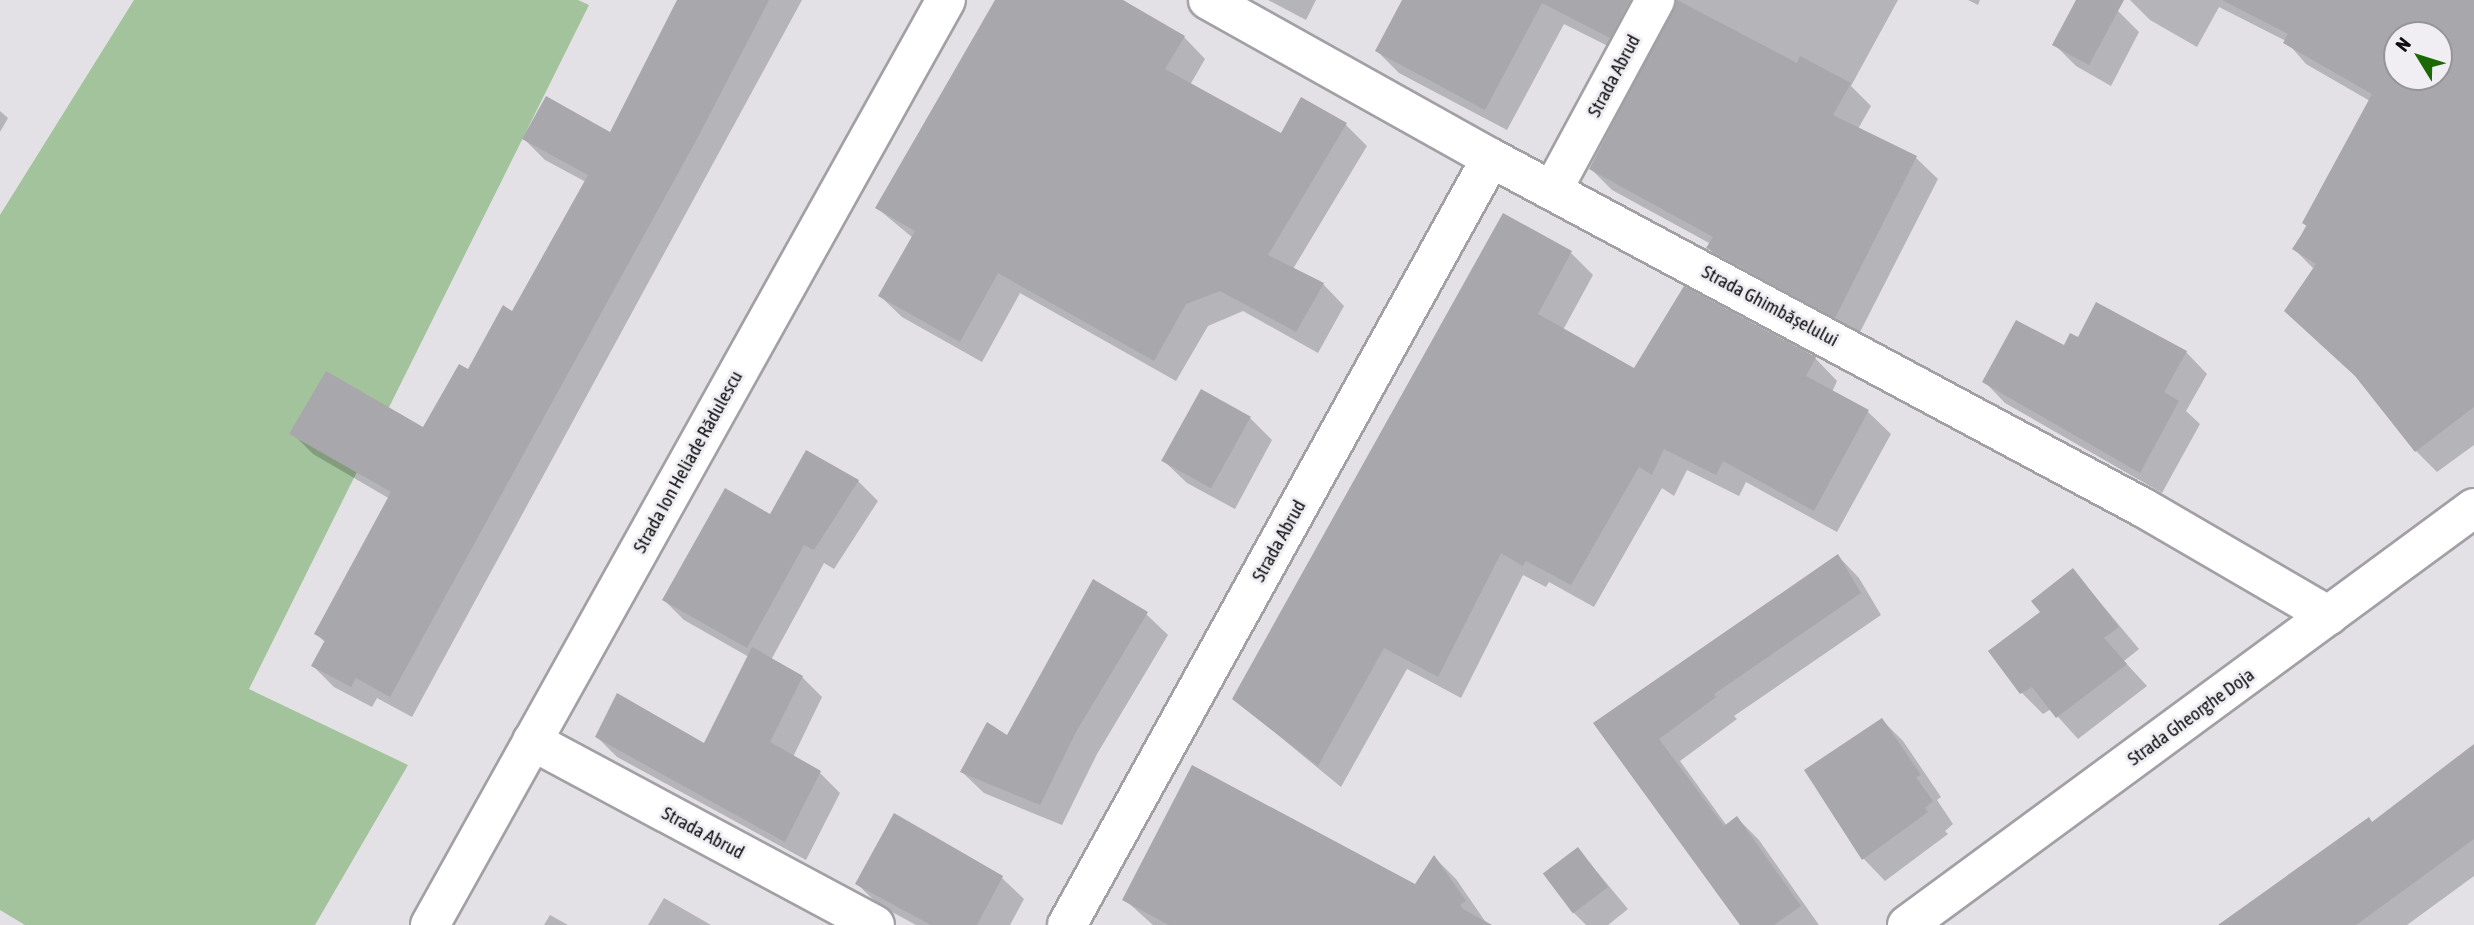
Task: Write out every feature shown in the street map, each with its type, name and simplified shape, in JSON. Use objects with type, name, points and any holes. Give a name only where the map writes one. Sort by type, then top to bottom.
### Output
[{"type":"street","name":"Strada Ion Heliade Rădulescu","points":[[430,925],[946,0]]},
{"type":"street","name":"Strada Ghimbășelului","points":[[1208,0],[1491,158],[2142,507],[2329,617]]},
{"type":"street","name":"Strada Abrud","points":[[1553,189],[1655,0]]},
{"type":"street","name":"Strada Abrud","points":[[1067,925],[1491,158]]},
{"type":"street","name":"Strada Gheorghe Doja","points":[[1908,925],[2474,508]]},
{"type":"street","name":"Strada Abrud","points":[[532,741],[875,925]]},
{"type":"green space","points":[[134,0],[578,0],[589,5],[249,689],[408,765],[315,925],[25,925],[0,910],[0,215]]},
{"type":"building","points":[[677,0],[769,0],[698,137],[390,697],[356,678],[351,687],[311,666],[325,640],[314,634],[391,492],[289,434],[326,371],[423,427],[459,364],[468,369],[503,305],[512,311],[588,175],[522,139],[546,96],[610,132]]},
{"type":"building","points":[[995,0],[1123,0],[1185,36],[1165,69],[1281,133],[1301,97],[1347,123],[1268,255],[1324,283],[1296,332],[1220,291],[1186,304],[1154,361],[998,273],[960,342],[878,296],[915,231],[875,208]]},
{"type":"building","points":[[1402,0],[1630,0],[1610,38],[1542,3],[1485,110],[1375,51]]},
{"type":"building","points":[[1677,0],[1797,63],[1800,56],[1851,83],[1833,115],[1917,156],[1835,318],[1706,248],[1713,237],[1589,169]]},
{"type":"building","points":[[2076,0],[2124,0],[2089,65],[2052,45]]},
{"type":"building","points":[[2222,0],[2474,0],[2474,407],[2415,452],[2355,376],[2284,311],[2316,264],[2292,249],[2307,226],[2302,223],[2372,94],[2283,43],[2288,34]]},
{"type":"building","points":[[1503,213],[1572,251],[1538,314],[1634,368],[1684,286],[1816,357],[1806,376],[1869,410],[1814,511],[1723,461],[1716,475],[1664,449],[1652,475],[1639,467],[1571,585],[1526,561],[1523,566],[1501,553],[1438,677],[1384,648],[1318,766],[1232,699]]},
{"type":"building","points":[[2096,302],[2187,351],[2164,392],[2179,401],[2140,473],[1982,382],[2016,320],[2064,345],[2070,333],[2078,337]]},
{"type":"building","points":[[1201,389],[1251,417],[1211,488],[1161,461]]},
{"type":"building","points":[[806,450],[859,480],[814,550],[804,545],[747,648],[662,600],[725,488],[770,514]]},
{"type":"building","points":[[1838,554],[1861,593],[1714,694],[1716,697],[1659,739],[1724,826],[1737,816],[1801,906],[1774,925],[1740,925],[1593,723]]},
{"type":"building","points":[[2073,568],[2119,627],[2104,638],[2127,664],[2056,718],[2032,687],[2020,694],[1988,651],[2040,612],[2031,601]]},
{"type":"building","points":[[1093,579],[1148,612],[1076,732],[1040,805],[960,772],[987,722],[1007,735]]},
{"type":"building","points":[[752,647],[803,676],[770,742],[821,771],[785,842],[595,737],[617,693],[704,743]]},
{"type":"building","points":[[1882,718],[1921,775],[1916,777],[1933,801],[1925,808],[1928,812],[1862,860],[1804,770]]},
{"type":"building","points":[[2474,744],[2474,839],[2356,925],[2218,925],[2369,817],[2372,822]]},
{"type":"building","points":[[1192,765],[1415,884],[1434,855],[1466,901],[1460,905],[1463,909],[1492,925],[1169,925],[1122,900]]},
{"type":"building","points":[[894,813],[1003,876],[977,925],[931,925],[855,884]]},
{"type":"building","points":[[1578,847],[1608,887],[1573,913],[1543,873]]}]
